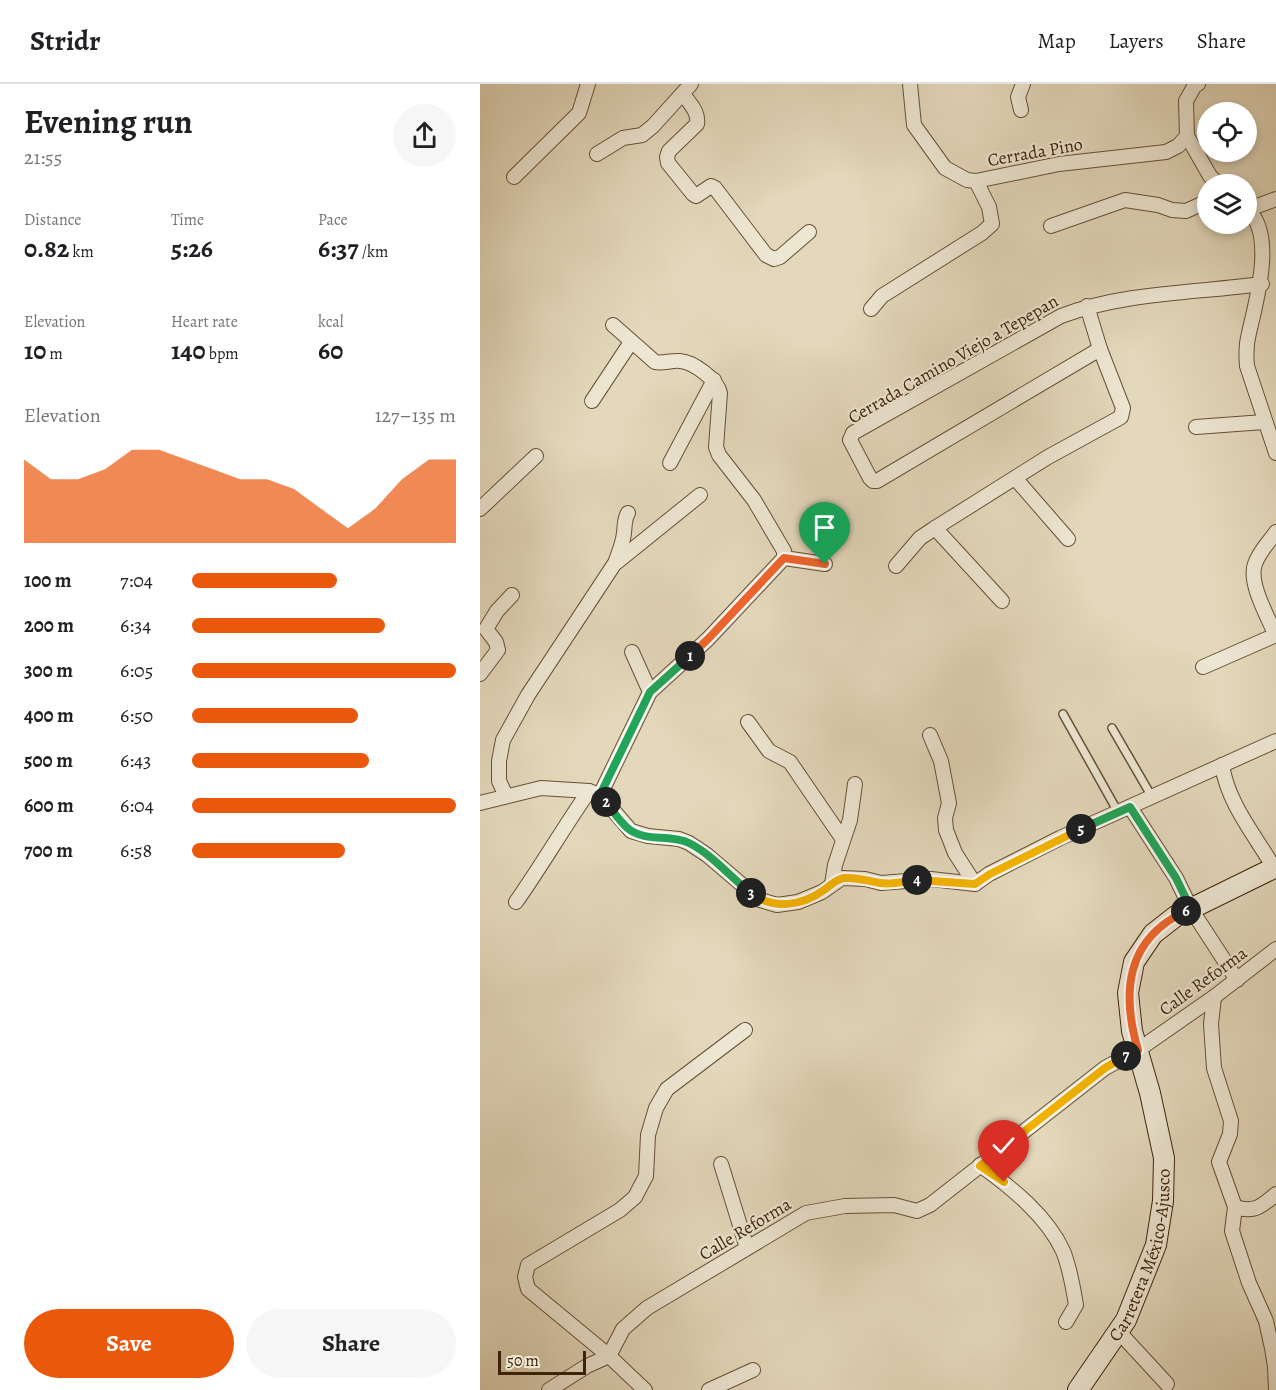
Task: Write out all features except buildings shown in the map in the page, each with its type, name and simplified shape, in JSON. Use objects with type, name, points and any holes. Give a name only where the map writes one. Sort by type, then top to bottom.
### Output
[{"type":"main road","name":"Carretera México-Ajusco","points":[[1078,1390],[1126,1320],[1156,1245],[1163,1201],[1164,1158],[1150,1093],[1132,1031],[1128,993],[1134,962],[1153,934],[1176,916],[1275,868]]},
{"type":"street","points":[[514,177],[579,113],[588,84]]},
{"type":"street","name":"Cerrada Pino","points":[[910,84],[914,125],[945,168],[967,180],[976,181],[1059,164],[1166,152],[1178,146],[1187,136]]},
{"type":"street","points":[[1022,110],[1018,97],[1023,84]]},
{"type":"street","points":[[1198,84],[1195,85],[1186,101],[1187,136],[1209,174]]},
{"type":"street","points":[[597,154],[623,138],[642,135],[687,89],[698,118],[697,124],[669,152],[667,157],[668,163],[693,194],[696,196],[707,187],[715,188],[766,255],[774,259],[780,257],[809,232]]},
{"type":"street","points":[[871,309],[882,297],[982,233],[992,224],[989,207],[976,181]]},
{"type":"street","points":[[1257,206],[1276,199]]},
{"type":"street","points":[[1051,226],[1125,200],[1158,205],[1172,210],[1186,211],[1197,206]]},
{"type":"street","points":[[1257,214],[1273,243],[1249,333],[1246,352],[1247,366],[1268,415],[1276,453]]},
{"type":"street","points":[[1087,306],[1168,292],[1262,284]]},
{"type":"street","name":"Cerrada Camino Viejo a Tepepan","points":[[896,566],[920,538],[935,528],[1015,478],[1121,417],[1122,408],[1087,306],[1060,316],[853,433],[850,440],[870,478],[877,481],[1100,349]]},
{"type":"street","points":[[516,902],[540,867],[556,838],[594,793],[650,692],[708,639],[784,558],[784,551],[754,500],[719,455],[716,447],[719,386],[714,380],[683,361],[655,362],[613,326]]},
{"type":"street","points":[[592,401],[631,342]]},
{"type":"street","points":[[670,463],[714,380]]},
{"type":"street","points":[[1196,427],[1268,415]]},
{"type":"street","points":[[480,509],[536,456]]},
{"type":"street","points":[[1015,478],[1068,539]]},
{"type":"street","points":[[615,563],[700,495]]},
{"type":"street","points":[[506,796],[499,781],[499,761],[503,740],[528,694],[615,563],[624,533],[624,519],[628,513]]},
{"type":"street","points":[[935,528],[1002,601]]},
{"type":"street","points":[[1203,667],[1276,635],[1253,577],[1254,565],[1259,554],[1276,532]]},
{"type":"street","points":[[784,558],[825,564]]},
{"type":"street","points":[[480,674],[498,650],[496,642],[486,629],[497,611],[512,595]]},
{"type":"street","points":[[632,652],[650,692]]},
{"type":"street","points":[[748,722],[769,751],[790,762],[842,838]]},
{"type":"street","points":[[930,735],[941,761],[949,803],[945,818],[946,830],[955,853],[975,884]]},
{"type":"street","points":[[480,803],[541,788],[594,793],[631,831],[648,836],[679,839],[689,843],[707,855],[760,900],[777,905],[798,903],[822,892],[842,878],[865,879],[880,883],[931,879],[975,884],[1060,838],[1276,741]]},
{"type":"street","points":[[1222,765],[1224,781],[1247,828],[1275,868]]},
{"type":"street","points":[[832,884],[842,838],[850,820],[855,784]]},
{"type":"street","points":[[1124,809],[1176,878],[1191,909],[1237,980]]},
{"type":"street","name":"Calle Reforma","points":[[609,1356],[623,1329],[647,1308],[806,1213],[845,1206],[894,1205],[917,1210],[930,1205],[1105,1068],[1138,1050],[1214,998],[1276,949]]},
{"type":"street","points":[[1214,998],[1211,1024],[1214,1068],[1231,1121],[1230,1134],[1219,1162],[1235,1207],[1232,1231],[1249,1283],[1266,1321],[1275,1367],[1276,1390]]},
{"type":"street","points":[[645,1390],[609,1356],[528,1289],[525,1277],[528,1265],[620,1210],[635,1197],[645,1176],[648,1135],[656,1108],[667,1089],[745,1030]]},
{"type":"street","points":[[721,1164],[747,1248]]},
{"type":"street","points":[[980,1166],[1004,1182],[1050,1228],[1063,1251],[1077,1305],[1066,1322]]},
{"type":"street","points":[[1235,1207],[1247,1211],[1255,1209],[1276,1194]]},
{"type":"street","points":[[1119,1332],[1167,1384]]},
{"type":"street","points":[[549,1390],[587,1366],[609,1356]]},
{"type":"street","points":[[709,1390],[753,1370]]},
{"type":"lane","points":[[1063,714],[1124,809]]},
{"type":"lane","points":[[1112,728],[1152,797]]},
{"type":"route","points":[[825,564],[784,558],[780,565],[708,639],[650,692],[600,795],[631,831],[648,836],[679,839],[689,843],[707,855],[760,900],[777,905],[798,903],[822,892],[842,878],[896,884],[931,879],[975,884],[1060,838],[1130,807],[1176,878],[1191,909],[1176,916],[1153,934],[1134,962],[1128,993],[1132,1031],[1138,1050],[1105,1068],[980,1166],[1004,1182]]}]
